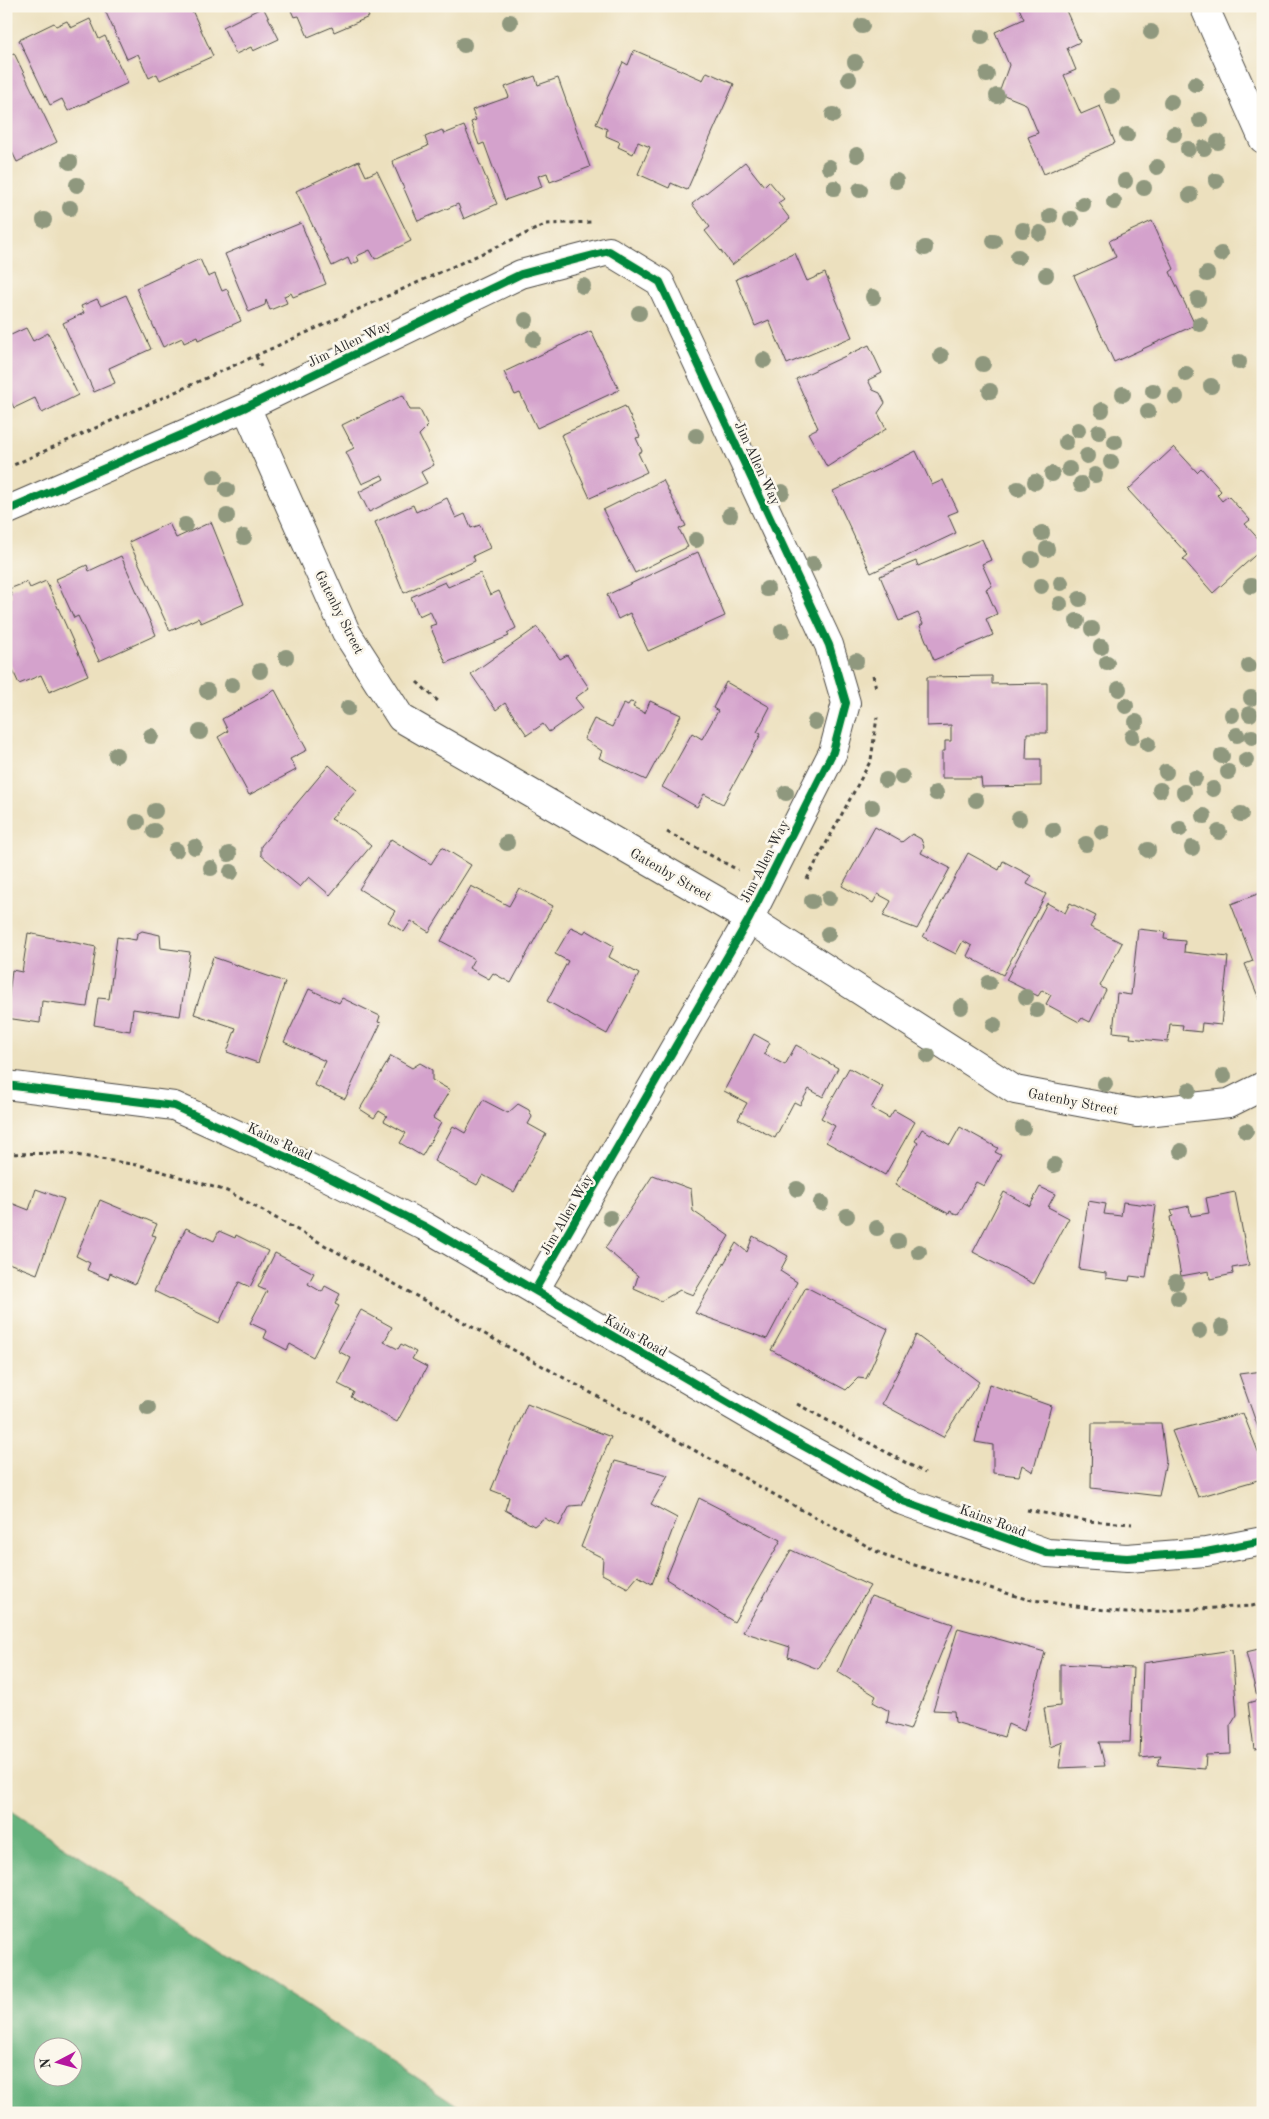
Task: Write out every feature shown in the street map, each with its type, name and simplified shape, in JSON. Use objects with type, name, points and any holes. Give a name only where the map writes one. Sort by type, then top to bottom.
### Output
[{"type":"street","points":[[1204,6],[1263,139]]},
{"type":"street","name":"Jim Allen Way","points":[[6,511],[246,407],[521,274],[609,251],[660,282],[829,645],[846,703],[833,752],[749,919],[535,1290]]},
{"type":"street","name":"Gatenby Street","points":[[246,407],[346,632],[401,718],[749,919],[1015,1090],[1138,1113],[1229,1103],[1263,1086]]},
{"type":"street","name":"Kains Road","points":[[6,1085],[174,1106],[306,1166],[424,1226],[778,1432],[903,1501],[1048,1553],[1127,1558],[1206,1552],[1263,1541]]},
{"type":"path","points":[[7,468],[547,224],[594,222]]},
{"type":"path","points":[[872,674],[876,683],[876,692]]},
{"type":"path","points":[[803,887],[871,760],[877,726],[876,709]]},
{"type":"path","points":[[6,1154],[64,1153],[143,1166],[227,1191],[884,1556],[1026,1599],[1126,1613],[1252,1606],[1263,1603]]},
{"type":"path","points":[[792,1401],[933,1477]]},
{"type":"path","points":[[1023,1510],[1087,1521],[1134,1524]]},
{"type":"green space","points":[[6,1808],[469,2113],[6,2113]]},
{"type":"building","points":[[103,6],[190,6],[213,56],[160,80],[157,74],[149,78],[138,54],[127,59]]},
{"type":"building","points":[[289,6],[378,6],[366,11],[369,17],[334,32],[332,27],[308,37],[299,16],[294,17]]},
{"type":"building","points":[[1018,6],[1064,6],[1080,42],[1067,48],[1076,70],[1064,75],[1081,114],[1100,106],[1115,143],[1044,174],[1028,137],[1038,133],[1026,104],[999,93],[1009,65],[995,32],[1024,19]]},
{"type":"building","points":[[263,7],[279,39],[253,51],[251,47],[236,54],[223,27]]},
{"type":"building","points":[[90,19],[99,39],[105,36],[128,83],[68,111],[62,99],[50,105],[19,40],[54,23],[56,26],[67,21],[71,28]]},
{"type":"building","points":[[634,50],[703,80],[707,72],[734,84],[687,190],[671,183],[669,188],[638,174],[650,147],[638,142],[633,154],[618,147],[620,142],[606,136],[607,129],[596,124],[623,62],[628,65]]},
{"type":"building","points":[[14,53],[57,142],[17,162],[11,150],[6,152],[6,56]]},
{"type":"building","points":[[535,76],[538,85],[558,78],[590,167],[550,182],[547,173],[538,176],[542,187],[505,200],[484,143],[479,145],[471,122],[476,120],[472,110],[509,97],[505,87]]},
{"type":"building","points":[[464,126],[497,204],[464,219],[458,204],[418,221],[392,161],[428,146],[425,137],[442,130],[444,134]]},
{"type":"building","points":[[359,161],[366,176],[377,171],[411,241],[375,259],[370,250],[357,256],[359,261],[351,265],[348,258],[332,266],[296,191]]},
{"type":"building","points":[[745,162],[764,186],[769,181],[784,199],[778,203],[790,219],[732,265],[705,231],[710,227],[692,204]]},
{"type":"building","points":[[1152,221],[1174,269],[1170,272],[1195,325],[1114,362],[1074,276],[1116,257],[1109,241]]},
{"type":"building","points":[[301,223],[326,284],[293,297],[291,293],[284,296],[287,303],[270,310],[266,300],[265,305],[249,312],[225,254]]},
{"type":"building","points":[[795,253],[807,281],[825,273],[852,337],[787,364],[769,320],[755,326],[736,279]]},
{"type":"building","points":[[200,259],[208,277],[215,274],[222,291],[227,289],[241,321],[198,340],[197,337],[184,343],[182,338],[163,347],[136,288]]},
{"type":"building","points":[[126,295],[151,349],[109,368],[115,383],[94,392],[63,323],[84,313],[81,306],[97,299],[101,306]]},
{"type":"building","points":[[6,326],[11,335],[26,328],[33,341],[48,333],[78,395],[42,413],[35,398],[14,408],[10,400],[6,401]]},
{"type":"building","points":[[591,331],[619,390],[537,428],[520,393],[515,395],[504,372]]},
{"type":"building","points":[[869,345],[882,373],[868,380],[873,390],[880,393],[885,403],[878,413],[886,429],[827,467],[808,433],[818,428],[796,379]]},
{"type":"building","points":[[403,395],[410,410],[420,410],[428,426],[419,435],[434,465],[421,472],[427,483],[369,512],[359,492],[384,479],[382,475],[362,484],[346,452],[354,448],[342,425]]},
{"type":"building","points":[[625,406],[640,437],[636,438],[642,451],[638,453],[647,472],[590,498],[561,435]]},
{"type":"building","points":[[1174,447],[1197,472],[1201,468],[1221,491],[1217,495],[1222,501],[1228,496],[1250,520],[1245,524],[1263,544],[1263,548],[1213,593],[1183,559],[1188,555],[1128,490]]},
{"type":"building","points":[[916,451],[932,485],[943,480],[958,511],[948,515],[956,533],[871,573],[833,491]]},
{"type":"building","points":[[663,480],[686,526],[679,529],[688,547],[635,573],[603,510]]},
{"type":"building","points":[[447,498],[456,518],[465,514],[471,528],[480,525],[490,548],[473,556],[475,561],[404,593],[375,522],[413,505],[416,512]]},
{"type":"building","points":[[211,522],[244,604],[201,623],[198,618],[170,631],[129,542],[169,523],[176,538]]},
{"type":"building","points":[[982,539],[991,560],[982,564],[992,586],[986,589],[997,614],[986,619],[993,635],[934,660],[920,626],[923,624],[918,613],[899,621],[880,576],[916,561],[918,566]]},
{"type":"building","points":[[698,552],[725,616],[648,651],[630,613],[618,619],[607,595]]},
{"type":"building","points":[[121,556],[156,635],[99,661],[78,616],[74,618],[56,579],[87,565],[89,571]]},
{"type":"building","points":[[480,573],[490,595],[499,591],[516,628],[507,633],[509,636],[446,663],[430,626],[436,624],[430,611],[419,616],[411,597],[445,582],[448,587]]},
{"type":"building","points":[[46,581],[88,675],[49,692],[41,675],[19,684],[6,655],[6,599],[12,596],[9,589],[27,582],[30,588]]},
{"type":"building","points":[[537,627],[560,659],[567,655],[589,688],[575,698],[583,708],[549,732],[543,724],[527,735],[505,703],[496,710],[471,674]]},
{"type":"building","points":[[992,676],[992,684],[1047,683],[1047,733],[1027,733],[1026,759],[1041,759],[1041,786],[982,787],[981,778],[942,778],[942,751],[945,751],[945,741],[951,741],[951,725],[927,726],[927,677]]},
{"type":"building","points":[[726,682],[770,707],[757,732],[761,734],[723,804],[704,794],[697,807],[662,787],[692,733],[702,739],[718,711],[713,708]]},
{"type":"building","points":[[275,690],[307,750],[290,759],[296,770],[249,795],[218,737],[228,731],[222,719]]},
{"type":"building","points":[[650,701],[681,715],[646,780],[599,758],[602,751],[584,739],[594,719],[612,727],[624,703],[628,705],[630,702],[635,703],[633,707],[645,713]]},
{"type":"building","points":[[329,765],[357,790],[331,819],[354,831],[371,846],[330,895],[309,877],[300,887],[261,855],[261,846]]},
{"type":"building","points":[[875,827],[902,842],[912,834],[921,839],[924,847],[921,853],[950,868],[917,929],[883,916],[891,901],[878,894],[873,903],[842,886]]},
{"type":"building","points":[[391,839],[431,864],[442,847],[471,865],[429,932],[411,921],[404,932],[388,922],[395,911],[359,889]]},
{"type":"building","points":[[968,853],[999,870],[1003,861],[1031,876],[1027,884],[1046,894],[1003,975],[967,956],[972,946],[963,941],[956,954],[923,937]]},
{"type":"building","points":[[471,886],[509,906],[519,888],[553,906],[511,983],[493,973],[489,979],[469,968],[474,959],[441,941]]},
{"type":"building","points":[[1263,892],[1263,998],[1259,999],[1245,964],[1253,961],[1231,904]]},
{"type":"building","points":[[1047,903],[1065,913],[1070,903],[1096,916],[1090,927],[1122,943],[1100,986],[1106,990],[1090,1022],[1082,1018],[1079,1022],[1046,1004],[1051,995],[1042,990],[1038,996],[1006,980]]},
{"type":"building","points":[[571,927],[584,933],[586,930],[614,946],[609,957],[639,974],[607,1034],[547,1001],[568,961],[555,954]]},
{"type":"building","points":[[1138,929],[1165,932],[1164,939],[1185,941],[1184,952],[1228,957],[1221,1025],[1202,1023],[1201,1032],[1182,1030],[1183,1025],[1170,1024],[1168,1042],[1130,1038],[1131,1034],[1113,1032],[1117,993],[1131,995]]},
{"type":"building","points":[[142,931],[160,935],[161,948],[190,952],[180,1016],[133,1009],[130,1031],[94,1025],[98,998],[109,999],[117,937],[136,940],[137,934]]},
{"type":"building","points":[[28,933],[96,947],[87,1007],[42,1001],[40,1023],[6,1018],[12,970],[22,972]]},
{"type":"building","points":[[213,957],[285,982],[258,1063],[227,1052],[236,1028],[194,1014]]},
{"type":"building","points":[[309,989],[339,1003],[342,998],[380,1016],[378,1022],[381,1023],[345,1099],[314,1085],[325,1061],[284,1042]]},
{"type":"building","points":[[754,1034],[770,1043],[764,1054],[785,1065],[796,1045],[838,1068],[823,1097],[809,1089],[800,1105],[794,1102],[775,1138],[738,1119],[747,1103],[724,1091]]},
{"type":"building","points":[[391,1056],[412,1068],[420,1063],[432,1070],[432,1080],[450,1090],[433,1118],[441,1123],[422,1156],[400,1143],[406,1133],[384,1121],[387,1116],[379,1111],[374,1118],[360,1109]]},
{"type":"building","points":[[849,1068],[883,1087],[871,1108],[889,1118],[894,1110],[915,1122],[885,1175],[826,1142],[835,1126],[821,1118]]},
{"type":"building","points":[[483,1100],[508,1113],[518,1104],[529,1110],[532,1117],[528,1124],[546,1134],[514,1192],[483,1175],[477,1185],[434,1161],[453,1126],[465,1133]]},
{"type":"building","points":[[960,1127],[998,1148],[995,1152],[1001,1155],[984,1186],[976,1182],[958,1215],[950,1211],[949,1214],[895,1185],[918,1143],[915,1141],[922,1129],[950,1145]]},
{"type":"building","points":[[653,1175],[691,1189],[693,1211],[729,1236],[693,1295],[680,1290],[661,1301],[634,1289],[638,1276],[605,1248]]},
{"type":"building","points":[[1040,1187],[1055,1194],[1048,1207],[1069,1218],[1034,1284],[973,1252],[1004,1192],[1030,1206]]},
{"type":"building","points":[[36,1189],[64,1199],[37,1274],[6,1262],[6,1201],[29,1210]]},
{"type":"building","points":[[1235,1192],[1249,1265],[1232,1268],[1233,1274],[1210,1279],[1209,1271],[1181,1276],[1170,1217],[1173,1216],[1171,1210],[1189,1206],[1191,1216],[1209,1213],[1206,1198]]},
{"type":"building","points":[[100,1200],[157,1224],[152,1235],[156,1236],[135,1284],[110,1273],[108,1279],[87,1270],[90,1263],[76,1256]]},
{"type":"building","points":[[1088,1201],[1106,1204],[1104,1214],[1121,1216],[1123,1202],[1156,1206],[1146,1278],[1130,1276],[1129,1281],[1106,1278],[1106,1273],[1079,1269]]},
{"type":"building","points":[[186,1228],[214,1241],[219,1231],[235,1238],[236,1235],[268,1251],[250,1287],[239,1282],[219,1323],[154,1291]]},
{"type":"building","points":[[753,1236],[788,1256],[780,1271],[797,1282],[767,1339],[695,1313],[736,1243],[747,1252]]},
{"type":"building","points":[[275,1253],[314,1273],[308,1284],[322,1292],[325,1286],[340,1294],[335,1304],[339,1306],[313,1357],[290,1344],[287,1350],[264,1338],[267,1331],[250,1323],[267,1291],[258,1287]]},
{"type":"building","points":[[806,1287],[888,1329],[866,1379],[858,1378],[846,1390],[771,1350]]},
{"type":"building","points":[[361,1310],[392,1327],[384,1342],[398,1349],[401,1344],[416,1352],[412,1359],[427,1367],[397,1422],[351,1397],[354,1392],[338,1384],[351,1358],[338,1351]]},
{"type":"building","points":[[916,1335],[979,1382],[943,1437],[882,1404]]},
{"type":"building","points":[[1263,1371],[1263,1439],[1262,1439],[1239,1374]]},
{"type":"building","points":[[989,1384],[1051,1406],[1033,1472],[1022,1465],[1019,1476],[993,1473],[993,1445],[975,1442]]},
{"type":"building","points":[[527,1404],[611,1437],[582,1505],[570,1506],[559,1526],[544,1518],[534,1526],[505,1510],[509,1497],[491,1490]]},
{"type":"building","points":[[1243,1413],[1263,1464],[1258,1480],[1198,1497],[1172,1431]]},
{"type":"building","points":[[1092,1423],[1161,1423],[1166,1461],[1159,1496],[1091,1488]]},
{"type":"building","points":[[615,1461],[668,1475],[651,1504],[677,1518],[652,1584],[638,1576],[628,1588],[602,1574],[603,1558],[581,1547]]},
{"type":"building","points":[[699,1498],[781,1540],[734,1622],[666,1579]]},
{"type":"building","points":[[791,1550],[870,1586],[818,1669],[788,1657],[790,1647],[743,1632]]},
{"type":"building","points":[[871,1596],[953,1624],[910,1730],[887,1723],[889,1711],[873,1702],[876,1696],[838,1672]]},
{"type":"building","points":[[958,1628],[1045,1652],[1024,1731],[1008,1724],[1004,1737],[955,1722],[954,1711],[933,1710]]},
{"type":"building","points":[[1263,1648],[1263,1748],[1254,1749],[1248,1703],[1258,1700],[1246,1652]]},
{"type":"building","points":[[1232,1650],[1237,1715],[1230,1726],[1231,1754],[1206,1755],[1205,1769],[1157,1765],[1161,1756],[1140,1758],[1143,1663]]},
{"type":"building","points":[[1060,1664],[1133,1668],[1130,1742],[1099,1742],[1105,1766],[1059,1768],[1063,1742],[1050,1747],[1044,1708],[1060,1706]]},
{"type":"cycle path","points":[[6,511],[246,407],[521,274],[609,251],[660,282],[829,645],[846,703],[833,752],[749,919],[535,1290]]},
{"type":"cycle path","points":[[6,1085],[174,1106],[306,1166],[424,1226],[778,1432],[903,1501],[1047,1553],[1127,1558],[1206,1552],[1263,1541]]}]
